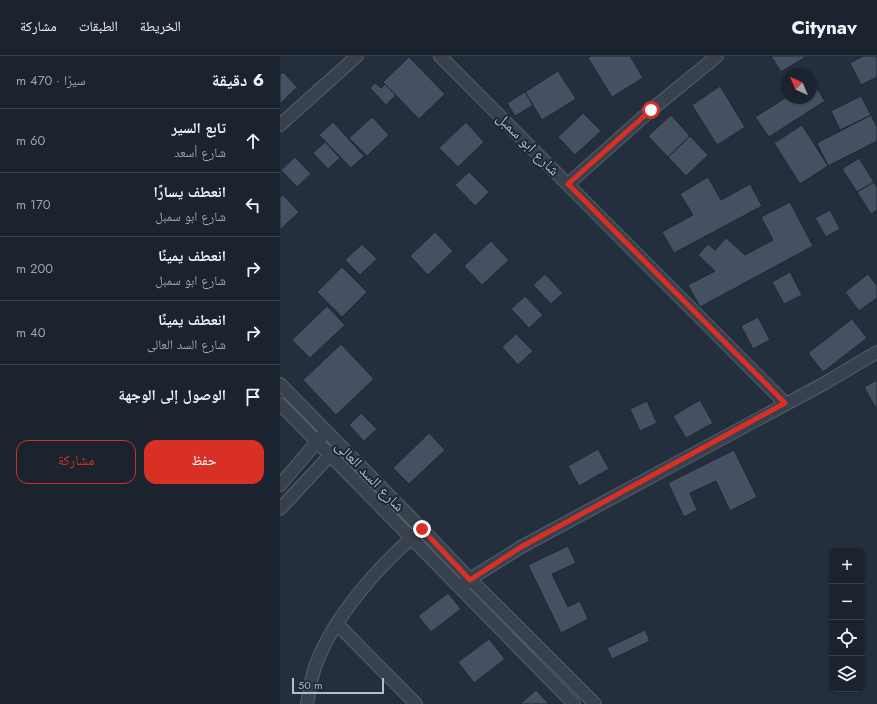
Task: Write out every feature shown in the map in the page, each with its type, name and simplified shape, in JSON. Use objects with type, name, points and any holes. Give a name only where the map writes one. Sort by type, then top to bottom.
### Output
[{"type":"street","points":[[280,125],[357,56]]},
{"type":"street","name":"شارع ابو سمبل","points":[[440,56],[785,403]]},
{"type":"street","points":[[568,184],[651,110],[717,56]]},
{"type":"street","points":[[461,588],[470,580],[521,547],[785,403],[825,383],[877,352]]},
{"type":"street","name":"شارع السد العالى","points":[[280,384],[470,580],[596,704]]},
{"type":"street","points":[[280,404],[574,704]]},
{"type":"street","points":[[280,485],[327,431]]},
{"type":"street","points":[[280,509],[340,445]]},
{"type":"street","points":[[307,704],[316,663],[337,624],[364,587],[411,538],[422,529]]},
{"type":"street","points":[[337,624],[416,704]]},
{"type":"building","points":[[591,56],[630,56],[643,78],[612,97],[588,58]]},
{"type":"building","points":[[771,56],[807,56],[788,68],[781,68],[781,72]]},
{"type":"building","points":[[863,56],[877,56],[877,77],[861,85],[850,63]]},
{"type":"building","points":[[409,57],[445,94],[419,119],[383,82]]},
{"type":"building","points":[[558,71],[576,99],[542,120],[525,92]]},
{"type":"building","points":[[283,72],[297,87],[280,104],[280,75]]},
{"type":"building","points":[[375,83],[381,88],[385,84],[396,95],[386,105],[370,88]]},
{"type":"building","points":[[720,86],[745,127],[717,145],[692,105]]},
{"type":"building","points":[[817,89],[825,101],[769,137],[755,117],[781,101],[781,104],[817,104]]},
{"type":"building","points":[[525,92],[533,105],[515,116],[507,103]]},
{"type":"building","points":[[861,96],[871,115],[840,130],[831,111]]},
{"type":"building","points":[[583,113],[601,131],[575,155],[558,137]]},
{"type":"building","points":[[671,115],[690,136],[668,157],[648,136]]},
{"type":"building","points":[[871,115],[877,127],[877,141],[828,166],[817,143]]},
{"type":"building","points":[[372,117],[389,135],[367,156],[349,138]]},
{"type":"building","points":[[333,122],[364,156],[351,168],[319,135]]},
{"type":"building","points":[[466,122],[484,142],[458,167],[439,148]]},
{"type":"building","points":[[802,125],[828,166],[800,184],[774,143]]},
{"type":"building","points":[[690,136],[708,155],[686,176],[668,157]]},
{"type":"building","points":[[325,142],[340,158],[328,169],[313,153]]},
{"type":"building","points":[[295,157],[311,174],[297,187],[281,170]]},
{"type":"building","points":[[859,158],[874,182],[857,192],[842,169]]},
{"type":"building","points":[[469,172],[489,192],[475,206],[455,185]]},
{"type":"building","points":[[708,177],[721,200],[750,184],[762,206],[674,253],[662,232],[693,215],[680,194]]},
{"type":"building","points":[[874,182],[877,187],[877,210],[871,214],[857,192]]},
{"type":"building","points":[[283,195],[299,212],[280,230],[280,197]]},
{"type":"building","points":[[790,202],[813,246],[700,307],[688,285],[715,271],[698,255],[708,244],[715,250],[726,238],[745,255],[773,240],[761,217]]},
{"type":"building","points":[[830,210],[840,229],[826,237],[815,218]]},
{"type":"building","points":[[435,232],[453,251],[428,275],[410,256]]},
{"type":"building","points":[[491,241],[509,260],[482,285],[464,266]]},
{"type":"building","points":[[362,244],[377,259],[360,275],[345,260]]},
{"type":"building","points":[[342,267],[367,292],[342,317],[317,292]]},
{"type":"building","points":[[790,272],[802,295],[784,304],[772,282]]},
{"type":"building","points":[[545,274],[563,293],[551,304],[533,285]]},
{"type":"building","points":[[868,274],[877,286],[877,298],[859,311],[845,292]]},
{"type":"building","points":[[525,296],[543,315],[529,328],[511,309]]},
{"type":"building","points":[[327,306],[345,325],[310,358],[292,340]]},
{"type":"building","points":[[758,317],[770,340],[753,349],[741,326]]},
{"type":"building","points":[[852,319],[867,338],[823,372],[808,353]]},
{"type":"building","points":[[516,334],[533,351],[518,365],[502,347]]},
{"type":"building","points":[[341,344],[374,379],[336,415],[303,380]]},
{"type":"building","points":[[877,380],[877,410],[864,387]]},
{"type":"building","points":[[700,400],[713,423],[686,438],[673,416]]},
{"type":"building","points":[[647,401],[657,423],[640,431],[630,409]]},
{"type":"building","points":[[361,413],[377,429],[364,441],[349,425]]},
{"type":"building","points":[[429,433],[445,450],[409,484],[393,468]]},
{"type":"building","points":[[598,449],[609,469],[579,486],[568,466]]},
{"type":"building","points":[[734,450],[757,497],[730,511],[716,481],[690,493],[697,510],[684,517],[668,483]]},
{"type":"building","points":[[568,546],[576,563],[552,574],[568,607],[580,601],[588,619],[561,633],[528,565]]},
{"type":"building","points":[[448,593],[461,609],[431,632],[418,616]]},
{"type":"building","points":[[645,630],[650,641],[612,659],[607,648]]},
{"type":"building","points":[[489,639],[505,659],[474,683],[458,662]]},
{"type":"building","points":[[536,690],[549,704],[520,704]]},
{"type":"route","points":[[422,529],[470,580],[521,547],[785,403],[568,184],[651,110]]}]
